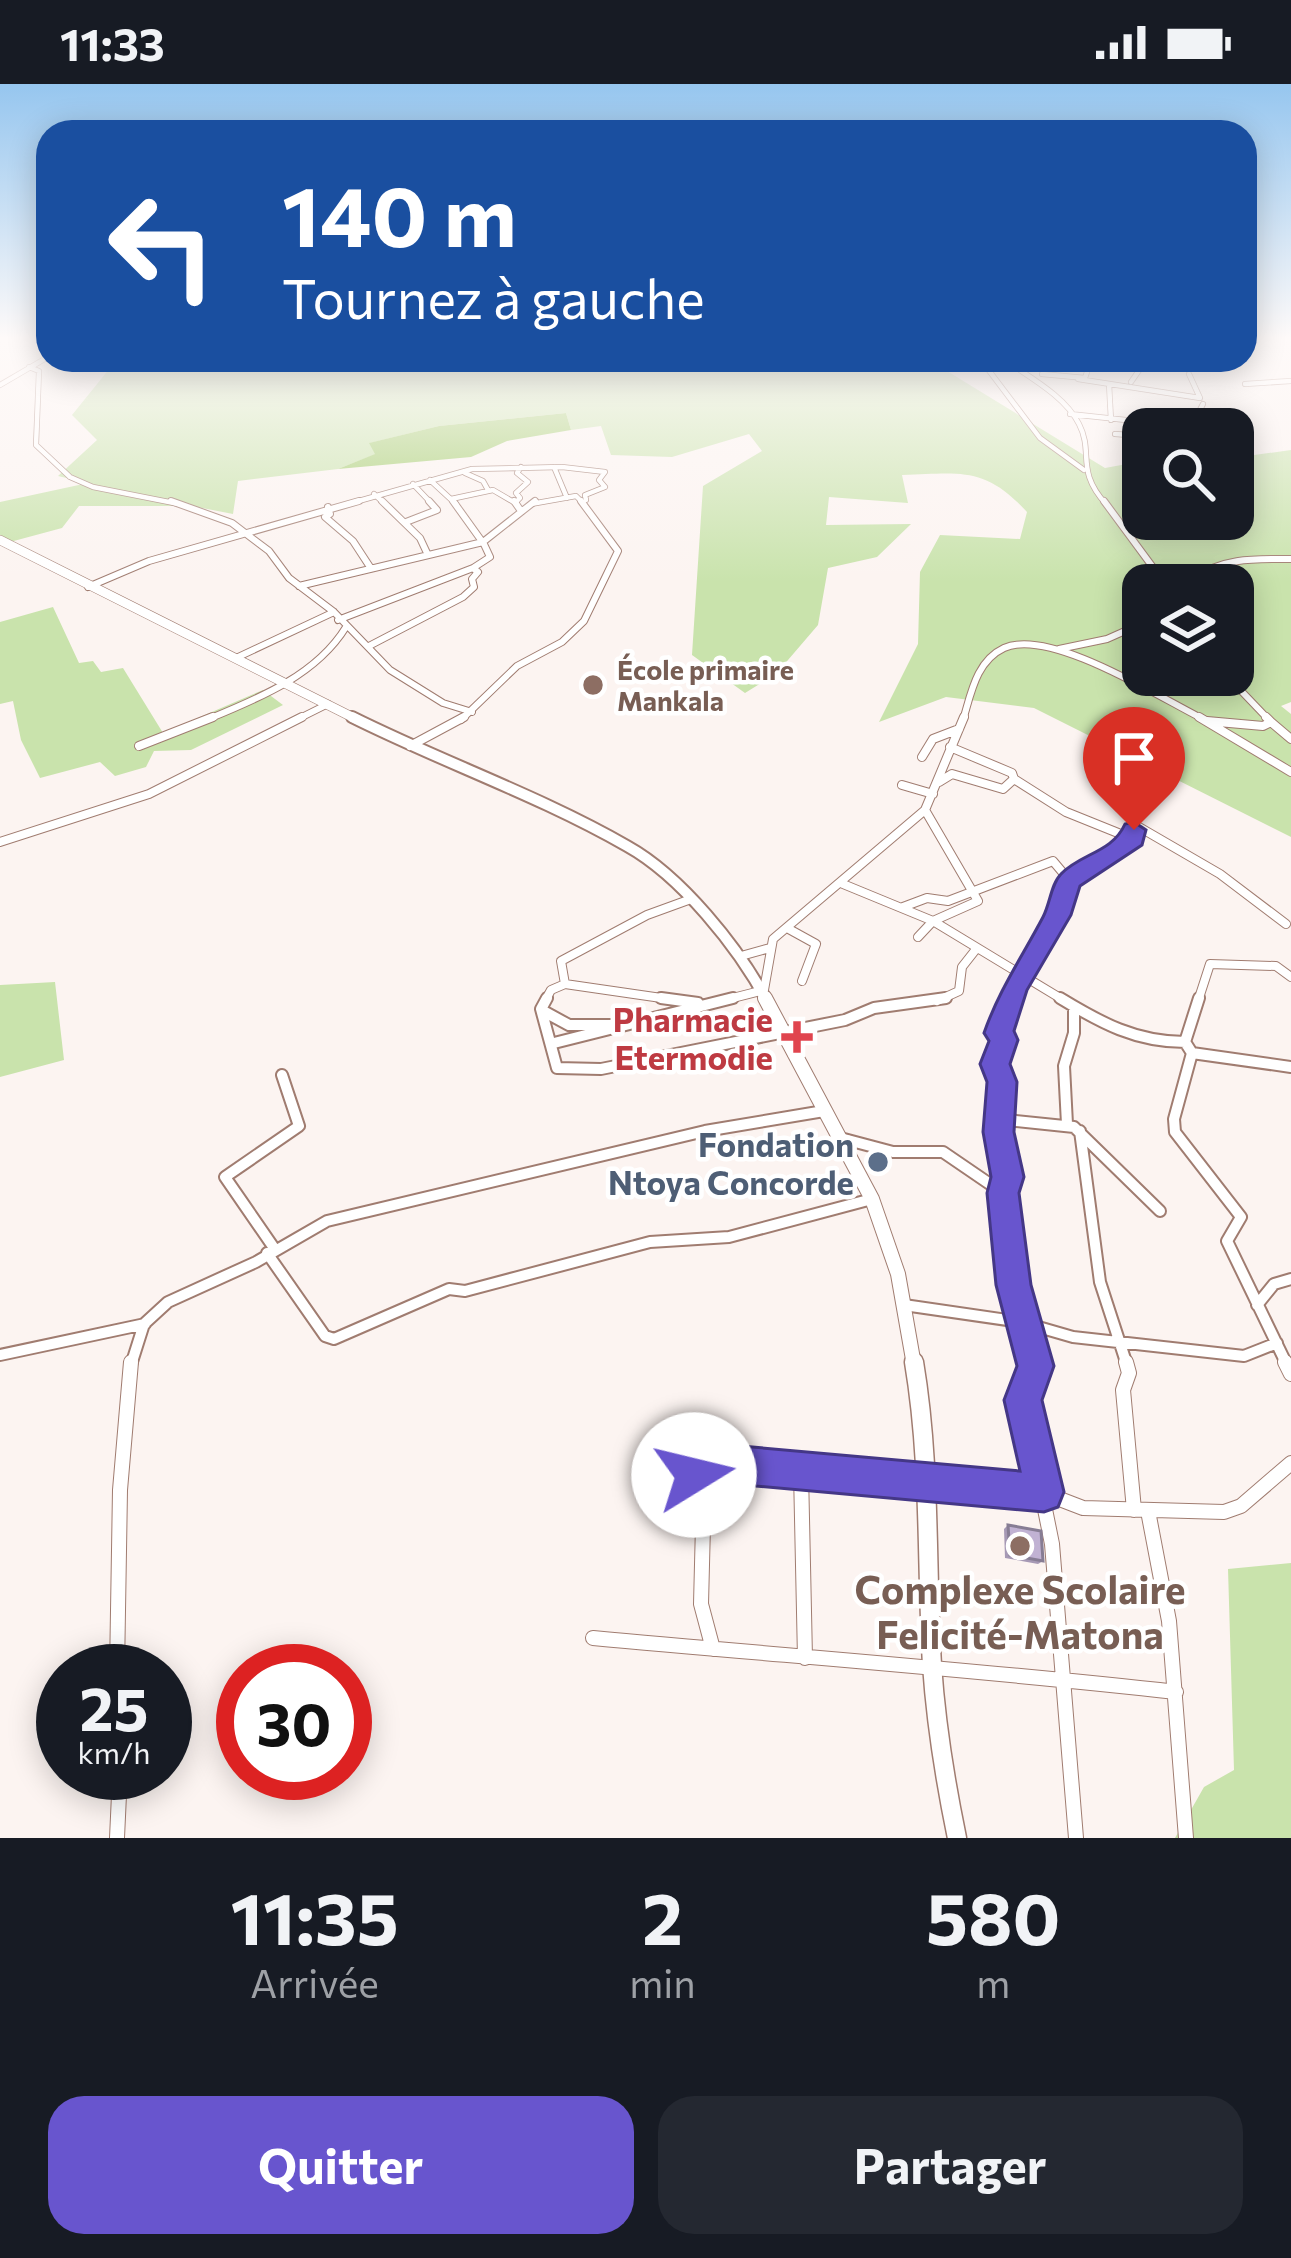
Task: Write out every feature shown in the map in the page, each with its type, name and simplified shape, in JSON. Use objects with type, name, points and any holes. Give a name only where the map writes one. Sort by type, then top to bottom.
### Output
[{"type":"street","points":[[35,419],[36,445],[70,477],[93,487],[156,496],[246,532],[390,670],[443,703],[472,712]]},
{"type":"street","points":[[1025,419],[1040,438],[1084,470]]},
{"type":"street","points":[[1073,419],[1083,433],[1084,470],[1095,492],[1152,564]]},
{"type":"street","points":[[1103,419],[1122,421]]},
{"type":"street","points":[[1114,434],[1122,435]]},
{"type":"street","points":[[88,587],[149,561],[460,472],[520,467],[605,472],[599,480],[605,487],[585,495],[584,504]]},
{"type":"street","points":[[516,502],[520,499],[516,494],[528,482],[517,473],[520,467]]},
{"type":"street","points":[[554,467],[567,498]]},
{"type":"street","points":[[460,472],[483,481],[488,490]]},
{"type":"street","points":[[236,658],[473,568],[490,557],[451,499],[430,480]]},
{"type":"street","points":[[406,522],[436,510],[413,484]]},
{"type":"street","points":[[451,499],[488,490],[516,502],[521,512]]},
{"type":"street","points":[[374,494],[406,522],[427,553]]},
{"type":"street","points":[[299,586],[482,541],[538,500],[576,496],[618,551],[584,621],[562,642],[517,666],[472,712],[410,746]]},
{"type":"street","points":[[328,507],[330,514],[325,517],[353,541],[370,567]]},
{"type":"street","points":[[0,540],[410,746],[630,847],[691,899],[740,956],[764,990],[824,1111],[844,1139],[893,1255],[923,1408],[932,1664],[940,1756],[957,1838]]},
{"type":"street","points":[[1219,564],[1291,559]]},
{"type":"street","points":[[369,646],[463,597],[474,587],[472,579],[478,572],[473,568]]},
{"type":"street","points":[[139,746],[286,681],[330,652],[339,620]]},
{"type":"street","points":[[1059,650],[1122,632]]},
{"type":"street","points":[[764,990],[770,948],[787,928],[925,810],[961,728],[970,690],[992,655],[1019,645],[1059,650],[1207,721],[1291,772]]},
{"type":"street","points":[[1246,696],[1291,739]]},
{"type":"street","points":[[0,842],[149,794],[328,704]]},
{"type":"street","points":[[1207,721],[1263,726],[1271,722]]},
{"type":"street","points":[[922,757],[933,740],[961,728]]},
{"type":"street","points":[[950,747],[1012,773],[1014,779],[1066,812],[1133,839]]},
{"type":"street","points":[[902,785],[935,789],[952,774],[984,779],[1003,789],[1014,779]]},
{"type":"street","points":[[918,937],[933,921],[977,901],[925,810]]},
{"type":"street","points":[[1133,839],[1132,831],[1139,827],[1163,838],[1286,924]]},
{"type":"street","points":[[1076,1838],[1067,1683],[1044,1492],[1023,1400],[1036,1366],[1022,1322],[1003,1193],[1007,1177],[1002,1082],[995,1064],[1004,1040],[999,1033],[1022,975],[1058,915],[1070,880],[1133,839]]},
{"type":"street","points":[[903,907],[927,898],[948,901],[1029,874],[1053,861],[1070,880]]},
{"type":"street","points":[[843,884],[933,921],[1118,1032],[1291,1067]]},
{"type":"street","points":[[566,984],[561,961],[647,915],[691,899]]},
{"type":"street","points":[[787,928],[816,944],[802,981]]},
{"type":"street","points":[[740,956],[770,948]]},
{"type":"street","points":[[709,1004],[566,984],[551,990],[541,1009],[554,1043],[557,1068],[601,1069],[844,1020],[867,1006],[938,1004],[959,991],[962,967],[977,948]]},
{"type":"street","points":[[1291,977],[1276,966],[1253,970],[1236,963],[1210,964],[1174,1119],[1175,1132],[1240,1217],[1238,1228],[1227,1240],[1291,1374]]},
{"type":"street","points":[[554,1043],[764,990]]},
{"type":"street","points":[[1074,1007],[1074,1033],[1064,1066],[1100,1282],[1129,1372],[1123,1390],[1141,1511],[1177,1692],[1177,1756],[1186,1838]]},
{"type":"street","points":[[541,1009],[555,1022],[573,1026],[640,1021]]},
{"type":"street","points":[[282,1075],[299,1126],[225,1177],[325,1336],[334,1339],[449,1289],[465,1291],[650,1242],[729,1237],[872,1199]]},
{"type":"street","points":[[1000,1110],[1007,1120],[1074,1127],[1160,1211]]},
{"type":"street","points":[[0,1355],[145,1324],[179,1296],[346,1215],[705,1131],[824,1111]]},
{"type":"street","points":[[844,1139],[889,1154],[923,1157],[943,1152],[1003,1193]]},
{"type":"street","points":[[1257,1305],[1274,1284],[1291,1279]]},
{"type":"street","points":[[904,1305],[1022,1322],[1073,1337],[1251,1356],[1277,1343]]},
{"type":"street","points":[[118,1644],[122,1441],[129,1376],[145,1324]]},
{"type":"street","points":[[713,1649],[702,1615],[703,1525],[694,1469],[707,1462],[1044,1492],[1083,1508],[1141,1511],[1232,1511],[1291,1463]]},
{"type":"street","points":[[801,1472],[805,1658]]},
{"type":"street","points":[[593,1638],[805,1658],[932,1664],[1177,1692]]},
{"type":"street","points":[[117,1838],[119,1800]]},
{"type":"green space","points":[[76,419],[509,419],[439,426],[370,443],[376,454],[338,469],[238,481],[233,514],[192,506],[79,506],[62,528],[10,542],[0,537],[0,502],[88,483],[58,476],[97,440]]},
{"type":"green space","points":[[568,419],[1025,419],[1105,468],[1122,465],[1122,540],[1254,540],[1254,455],[1291,450],[1291,702],[1281,706],[1291,714],[1291,837],[1034,708],[946,697],[879,722],[918,644],[920,572],[940,535],[1020,539],[1027,512],[998,487],[971,476],[902,475],[908,503],[829,497],[826,525],[911,524],[877,557],[828,568],[818,625],[776,674],[745,693],[692,655],[703,486],[762,451],[749,434],[672,457],[611,455],[601,426],[571,430]]},
{"type":"green space","points":[[568,419],[571,430],[507,441],[471,457],[338,469],[375,454],[369,443],[439,426]]},
{"type":"green space","points":[[53,607],[79,663],[93,661],[101,672],[123,668],[163,733],[263,690],[283,705],[191,750],[154,751],[146,767],[115,776],[100,762],[40,778],[21,740],[13,701],[0,704],[0,622]]},
{"type":"green space","points":[[55,982],[64,1060],[0,1077],[0,985]]},
{"type":"green space","points":[[1291,1563],[1291,1838],[1175,1838],[1204,1787],[1234,1770],[1228,1569]]},
{"type":"building","name":"Complexe Scolaire Felicité-Matona","points":[[1008,1525],[1041,1531],[1043,1561],[1010,1555]]},
{"type":"place","name":"École primaire Mankala","points":[[593,685]]},
{"type":"place","name":"Pharmacie Etermodie","points":[[797,1037]]},
{"type":"place","name":"Fondation Ntoya Concorde","points":[[878,1162]]},
{"type":"place","name":"Complexe Scolaire Felicité-Matona","points":[[1020,1546]]},
{"type":"route","points":[[694,1475],[694,1469],[707,1462],[1044,1492],[1023,1400],[1036,1366],[1025,1340],[1014,1285],[1003,1193],[1007,1177],[999,1132],[1002,1082],[995,1066],[1004,1040],[999,1033],[1013,989],[1058,915],[1070,880],[1109,858],[1133,839],[1134,830]]}]
